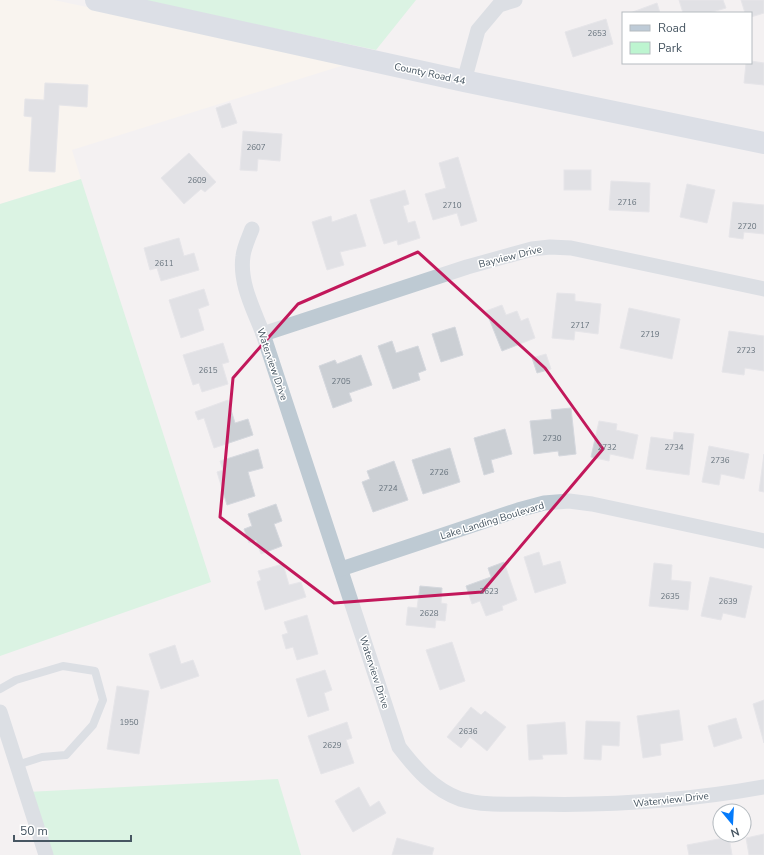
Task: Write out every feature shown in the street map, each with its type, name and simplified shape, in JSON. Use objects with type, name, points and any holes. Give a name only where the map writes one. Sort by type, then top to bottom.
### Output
[{"type":"main road","name":"County Road 44","points":[[96,0],[464,81],[764,143]]},
{"type":"street","points":[[464,81],[478,30],[499,5],[515,0]]},
{"type":"street","name":"Waterview Drive","points":[[252,229],[243,255],[243,273],[246,291],[263,334],[399,746],[414,767],[428,781],[442,791],[460,798],[482,803],[582,805],[640,803],[702,797],[764,787]]},
{"type":"street","name":"Bayview Drive","points":[[263,334],[467,267],[532,249],[550,247],[571,248],[764,289]]},
{"type":"street","name":"Lake Landing Boulevard","points":[[341,569],[473,523],[544,503],[569,501],[592,504],[764,541]]},
{"type":"street","points":[[0,712],[46,855]]},
{"type":"lane","points":[[0,689],[16,680],[63,666],[95,671],[103,700],[93,725],[66,755],[42,757],[17,765]]},
{"type":"highlighted area","points":[[418,252],[545,368],[603,449],[482,592],[334,603],[220,517],[233,378],[298,304]]},
{"type":"shaded area","points":[[0,0],[54,0],[351,63],[72,150],[81,179],[0,204]]},
{"type":"green space","points":[[139,0],[416,0],[376,50]]},
{"type":"green space","points":[[81,179],[211,582],[0,656],[0,204]]},
{"type":"green space","points":[[278,779],[301,855],[48,855],[27,792]]},
{"type":"building","points":[[679,0],[723,0],[726,8],[712,12],[683,12]]},
{"type":"building","points":[[741,0],[764,0],[764,13],[752,17],[752,12],[745,12]]},
{"type":"building","points":[[657,3],[660,12],[633,12]]},
{"type":"building","points":[[606,19],[613,44],[573,57],[565,32]]},
{"type":"building","points":[[752,61],[764,63],[764,85],[744,83],[746,64],[752,64]]},
{"type":"building","points":[[45,83],[88,85],[87,107],[59,105],[55,172],[29,171],[32,117],[24,116],[25,99],[44,100]]},
{"type":"building","points":[[230,103],[237,123],[222,128],[216,108]]},
{"type":"building","points":[[243,131],[282,134],[280,161],[258,159],[257,171],[240,170]]},
{"type":"building","points":[[189,153],[216,182],[205,192],[201,189],[184,204],[161,178]]},
{"type":"building","points":[[458,157],[477,221],[461,226],[457,213],[433,220],[425,194],[446,188],[439,163]]},
{"type":"building","points":[[564,170],[591,170],[591,190],[564,190]]},
{"type":"building","points":[[611,181],[650,183],[649,212],[609,210]]},
{"type":"building","points":[[687,184],[715,190],[707,223],[680,217]]},
{"type":"building","points":[[405,190],[409,204],[403,206],[408,223],[415,221],[420,238],[398,245],[397,240],[384,244],[370,200]]},
{"type":"building","points":[[733,202],[764,205],[764,234],[744,232],[743,239],[729,237]]},
{"type":"building","points":[[356,214],[366,246],[340,252],[344,265],[327,270],[312,222],[331,216],[332,222]]},
{"type":"building","points":[[179,238],[184,256],[194,253],[199,270],[161,281],[157,268],[150,270],[144,248]]},
{"type":"building","points":[[204,289],[209,305],[198,309],[204,330],[181,338],[169,300]]},
{"type":"building","points":[[557,293],[575,294],[575,301],[601,304],[598,334],[575,331],[574,340],[552,338]]},
{"type":"building","points":[[502,305],[506,315],[517,311],[521,321],[528,318],[535,338],[502,351],[486,311]]},
{"type":"building","points":[[629,308],[680,319],[672,359],[620,348]]},
{"type":"building","points":[[455,327],[463,355],[441,362],[432,334]]},
{"type":"building","points":[[729,331],[764,336],[764,371],[745,368],[744,375],[722,372]]},
{"type":"building","points":[[392,341],[396,353],[418,346],[426,370],[418,373],[420,380],[393,389],[378,346]]},
{"type":"building","points":[[223,343],[229,362],[222,364],[228,384],[202,392],[199,383],[193,385],[183,355]]},
{"type":"building","points":[[546,354],[551,369],[537,373],[532,358]]},
{"type":"building","points":[[361,355],[372,385],[349,393],[352,401],[333,408],[319,366],[335,360],[337,364]]},
{"type":"building","points":[[228,400],[235,423],[248,419],[253,435],[214,448],[204,418],[198,420],[195,412]]},
{"type":"building","points":[[571,408],[576,454],[559,456],[558,451],[534,454],[530,421],[552,419],[551,410]]},
{"type":"building","points":[[599,421],[617,424],[616,430],[638,435],[633,459],[610,454],[609,461],[591,457]]},
{"type":"building","points":[[505,429],[512,454],[491,460],[494,472],[484,475],[474,438]]},
{"type":"building","points":[[674,432],[694,434],[689,475],[646,469],[651,437],[673,440]]},
{"type":"building","points":[[709,446],[749,454],[744,479],[721,474],[719,485],[702,482]]},
{"type":"building","points":[[450,448],[460,482],[423,494],[412,460]]},
{"type":"building","points":[[258,449],[263,468],[248,472],[255,496],[227,505],[217,472],[223,470],[220,461]]},
{"type":"building","points":[[764,454],[764,492],[759,491]]},
{"type":"building","points":[[394,461],[408,500],[373,512],[362,482],[370,479],[367,471]]},
{"type":"building","points":[[276,504],[282,521],[274,524],[282,546],[261,554],[256,540],[249,543],[244,529],[252,526],[248,514]]},
{"type":"building","points":[[539,552],[543,566],[560,561],[566,583],[535,593],[524,557]]},
{"type":"building","points":[[504,562],[517,600],[502,606],[503,610],[486,616],[480,601],[472,604],[466,586],[491,577],[488,568]]},
{"type":"building","points":[[654,563],[672,565],[671,580],[691,582],[688,610],[649,606]]},
{"type":"building","points":[[283,564],[289,585],[301,582],[306,597],[265,610],[257,582],[261,580],[258,571]]},
{"type":"building","points":[[710,577],[752,586],[745,618],[723,613],[721,620],[701,616]]},
{"type":"building","points":[[420,586],[442,588],[441,603],[447,604],[445,621],[436,620],[435,628],[406,625],[408,607],[417,608]]},
{"type":"building","points":[[307,615],[318,654],[297,660],[293,647],[286,649],[282,635],[288,633],[284,622]]},
{"type":"building","points":[[452,642],[465,681],[440,690],[426,650]]},
{"type":"building","points":[[175,645],[181,664],[193,660],[199,676],[161,689],[149,654]]},
{"type":"building","points":[[325,670],[332,690],[324,693],[329,710],[308,717],[296,679]]},
{"type":"building","points":[[117,686],[149,691],[139,754],[107,749]]},
{"type":"building","points":[[764,700],[764,743],[753,704]]},
{"type":"building","points":[[471,707],[481,715],[485,711],[506,727],[487,751],[470,737],[461,748],[447,737]]},
{"type":"building","points":[[679,710],[683,740],[660,744],[661,755],[643,758],[637,716]]},
{"type":"building","points":[[736,718],[742,738],[714,747],[708,726]]},
{"type":"building","points":[[586,721],[620,722],[619,746],[602,745],[601,760],[584,759]]},
{"type":"building","points":[[347,722],[352,738],[346,740],[354,763],[321,774],[308,736]]},
{"type":"building","points":[[565,722],[567,754],[542,755],[543,759],[529,760],[527,725]]},
{"type":"building","points":[[359,787],[370,807],[379,801],[386,813],[353,832],[335,801]]},
{"type":"building","points":[[764,834],[764,855],[749,855],[747,843],[752,843],[752,837]]},
{"type":"building","points":[[397,838],[434,848],[432,855],[392,855]]},
{"type":"building","points":[[712,840],[712,843],[730,843],[732,855],[689,855],[687,845]]}]
